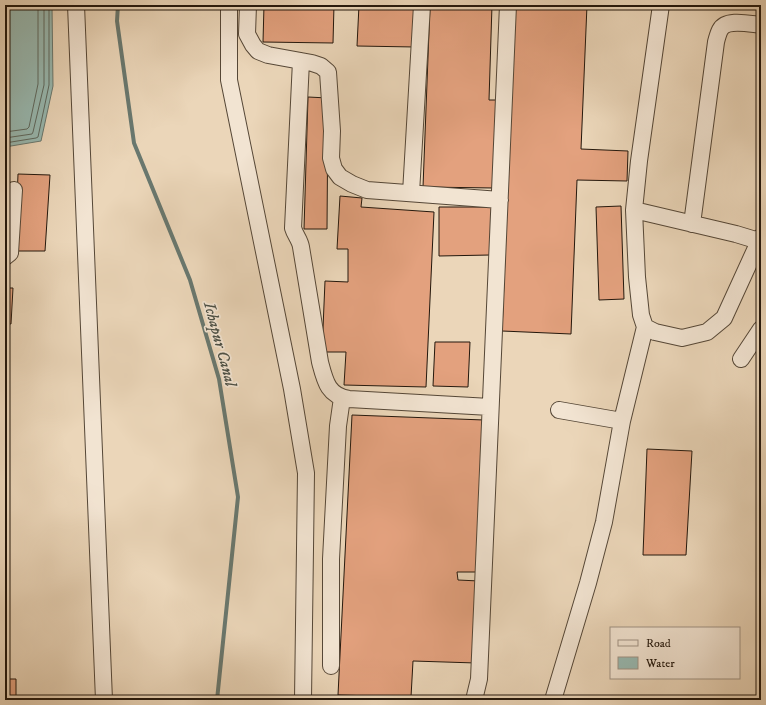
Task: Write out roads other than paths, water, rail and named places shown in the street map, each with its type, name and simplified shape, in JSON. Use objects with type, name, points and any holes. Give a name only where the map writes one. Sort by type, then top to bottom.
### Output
[{"type":"lane","points":[[76,5],[104,700]]},
{"type":"lane","points":[[229,5],[229,80],[292,389],[306,473],[303,700]]},
{"type":"lane","points":[[248,5],[247,34],[252,45],[258,51],[268,55],[312,63],[321,66],[328,72],[332,131],[331,158],[334,169],[340,177],[367,190],[500,200]]},
{"type":"lane","points":[[411,193],[422,5]]},
{"type":"lane","points":[[474,700],[479,679],[508,5]]},
{"type":"lane","points":[[553,700],[588,583],[604,522],[622,421],[644,327],[641,316],[638,284],[634,210],[639,161],[661,5]]},
{"type":"lane","points":[[692,224],[716,42],[720,30],[724,24],[732,23],[761,25]]},
{"type":"lane","points":[[301,61],[293,228],[301,247],[319,354],[328,386],[332,392],[349,400],[490,407]]},
{"type":"lane","points":[[5,257],[10,253],[14,190]]},
{"type":"lane","points":[[634,210],[760,239],[724,318],[707,332],[682,338],[655,332],[644,327]]},
{"type":"lane","points":[[741,359],[761,329]]},
{"type":"lane","points":[[331,666],[331,559],[338,426],[342,398]]},
{"type":"lane","points":[[560,410],[622,421]]},
{"type":"water","points":[[5,5],[52,5],[53,86],[41,141],[5,147]]},
{"type":"waterway","name":"Ichapur Canal","points":[[118,5],[117,21],[134,143],[190,280],[219,379],[238,497],[217,700]]}]
